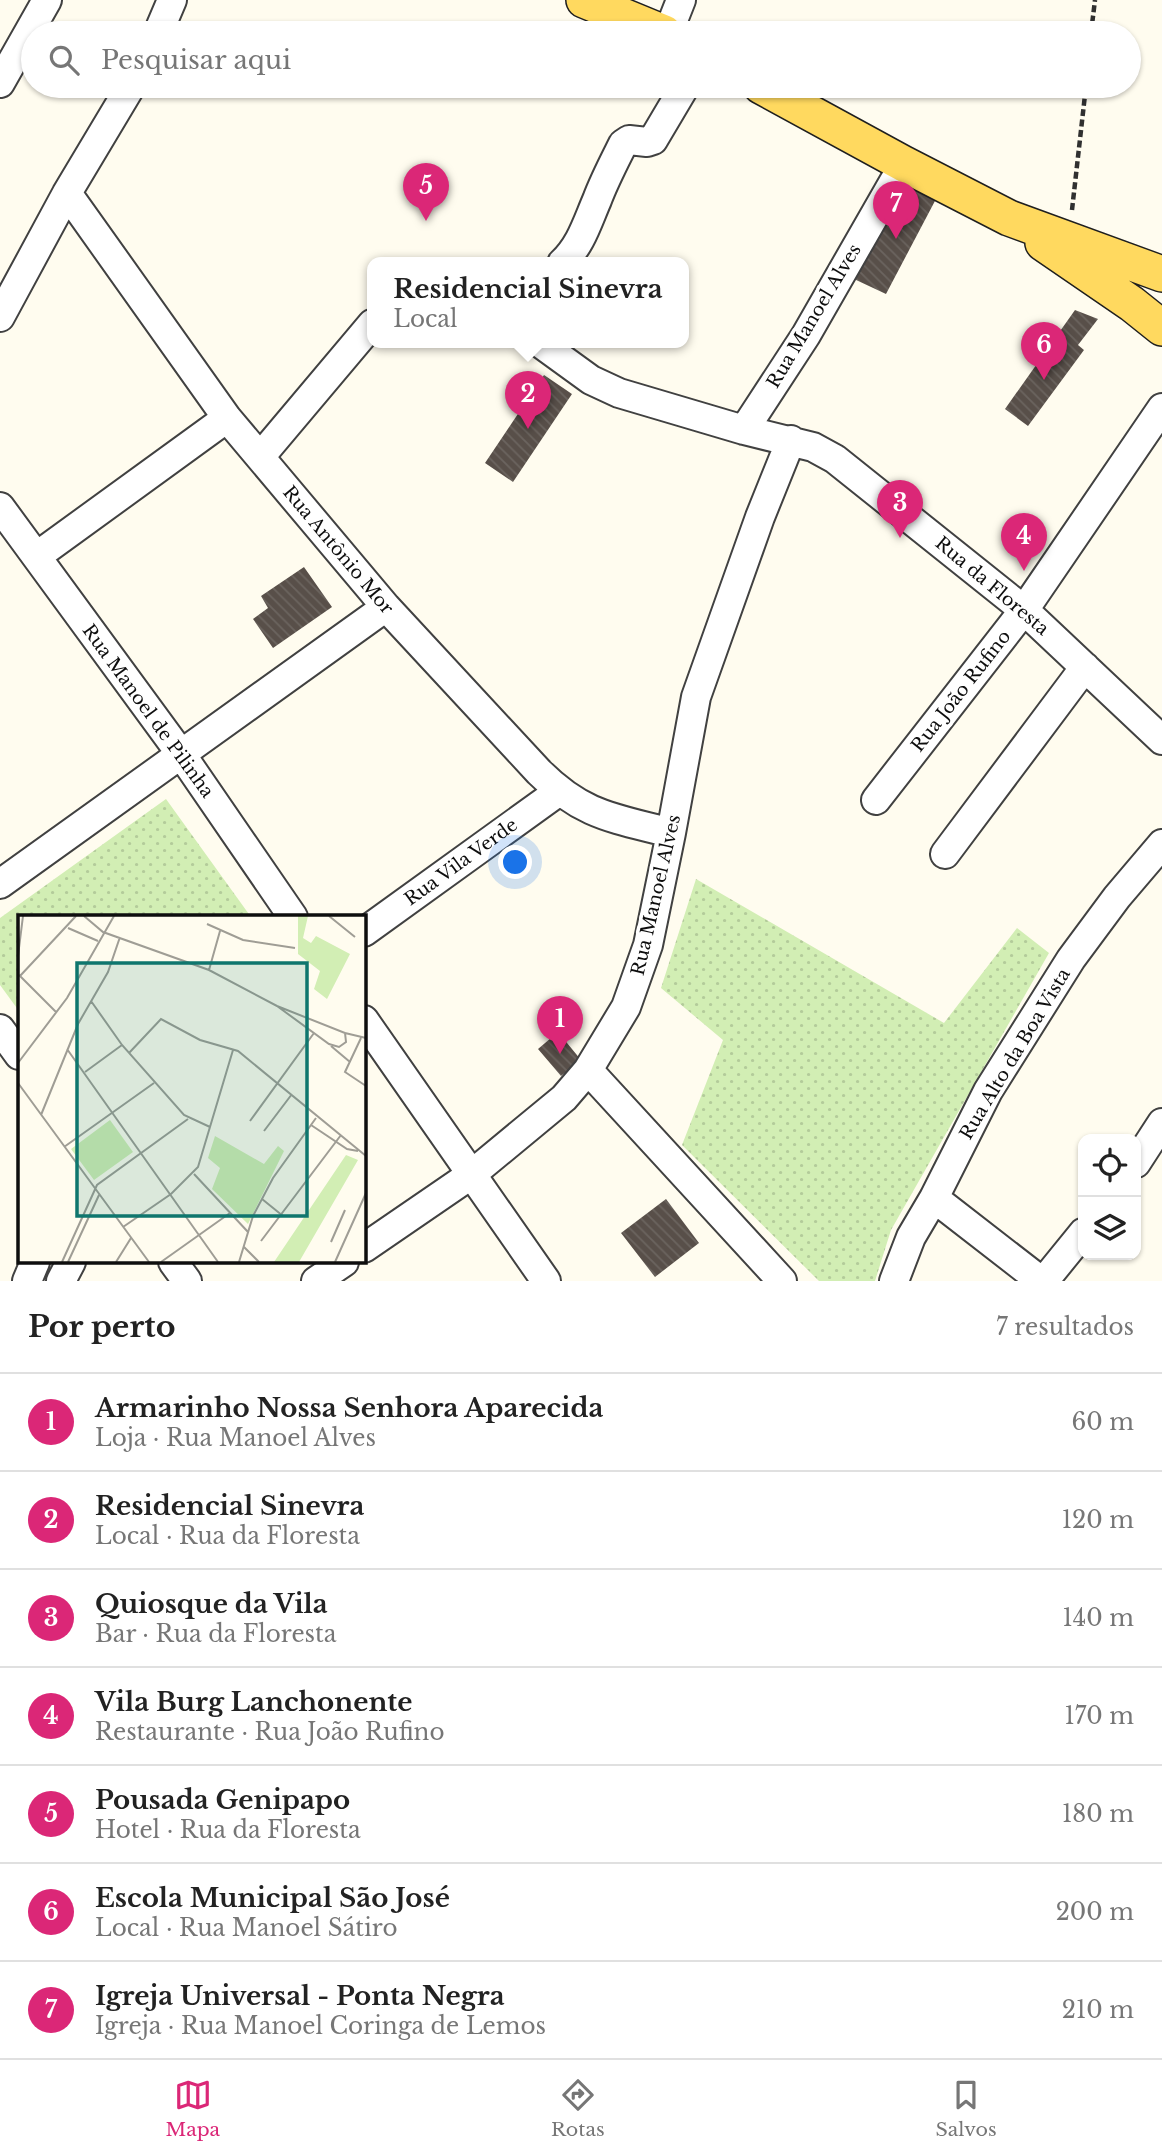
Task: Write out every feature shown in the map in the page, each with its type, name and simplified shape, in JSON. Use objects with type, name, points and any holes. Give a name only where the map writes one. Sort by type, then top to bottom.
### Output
[{"type":"main road","points":[[584,0],[636,21]]},
{"type":"main road","points":[[783,98],[1009,218],[1162,328]]},
{"type":"main road","points":[[1009,218],[1162,274]]},
{"type":"street","points":[[35,21],[47,0]]},
{"type":"street","points":[[163,21],[172,0]]},
{"type":"street","points":[[671,21],[681,0]]},
{"type":"street","points":[[0,83],[21,46]]},
{"type":"street","points":[[0,317],[67,193],[124,98]]},
{"type":"street","points":[[568,257],[582,237],[623,144],[629,140],[653,140],[678,98]]},
{"type":"street","name":"Rua Manoel Alves","points":[[744,430],[806,335],[904,164]]},
{"type":"street","name":"Rua Antônio Mor","points":[[67,193],[227,418],[386,607],[558,792],[599,815],[671,833]]},
{"type":"street","points":[[260,457],[367,330]]},
{"type":"street","name":"Rua da Floresta","points":[[547,348],[591,380],[619,393],[744,430],[791,440],[813,447],[835,459],[1024,610],[1162,740]]},
{"type":"street","name":"Rua João Rufino","points":[[876,800],[1024,610],[1162,408]]},
{"type":"street","points":[[37,556],[227,418]]},
{"type":"street","name":"Rua Manoel Alves","points":[[366,1247],[472,1174],[564,1098],[588,1070],[626,1007],[648,945],[696,697],[760,517],[791,440]]},
{"type":"street","name":"Rua Manoel de Pilinha","points":[[0,507],[181,754],[292,915]]},
{"type":"street","points":[[0,884],[386,607]]},
{"type":"street","points":[[945,854],[1085,667]]},
{"type":"street","name":"Rua Vila Verde","points":[[366,931],[558,792]]},
{"type":"street","name":"Rua Alto da Boa Vista","points":[[894,1281],[911,1237],[934,1198],[988,1091],[1071,959],[1117,897],[1162,844]]},
{"type":"street","points":[[366,1023],[546,1281]]},
{"type":"street","points":[[0,1029],[18,1054]]},
{"type":"street","points":[[588,1070],[769,1277]]},
{"type":"street","points":[[1141,1155],[1162,1123]]},
{"type":"street","points":[[934,1198],[1043,1281],[1078,1239]]},
{"type":"street","points":[[27,1281],[34,1264]]},
{"type":"street","points":[[61,1281],[70,1264]]},
{"type":"street","points":[[174,1264],[187,1281]]},
{"type":"street","points":[[316,1281],[341,1264]]},
{"type":"path","points":[[1092,21],[1095,0]]},
{"type":"path","points":[[1069,239],[1085,98]]},
{"type":"green space","points":[[166,799],[250,915],[18,915],[18,1010],[0,985],[0,918]]},
{"type":"green space","points":[[696,879],[944,1023],[1017,928],[1049,953],[891,1230],[875,1281],[819,1281],[682,1145],[723,1040],[661,988]]},
{"type":"building","points":[[906,183],[936,199],[886,294],[854,279]]},
{"type":"building","points":[[1075,310],[1098,319],[1078,345],[1084,350],[1028,426],[1005,409]]},
{"type":"building","points":[[544,375],[572,394],[513,482],[485,463]]},
{"type":"building","points":[[304,567],[332,607],[273,648],[253,619],[268,608],[261,596]]},
{"type":"building","points":[[558,1032],[581,1060],[561,1076],[538,1049]]},
{"type":"building","points":[[666,1199],[699,1243],[655,1277],[621,1233]]},
{"type":"place","name":"Pousada Genipapo","points":[[426,221]]},
{"type":"place","name":"Igreja Universal - Ponta Negra","points":[[896,239]]},
{"type":"place","name":"Escola Municipal São José","points":[[1044,380]]},
{"type":"place","name":"Residencial Sinevra","points":[[528,429]]},
{"type":"place","name":"Quiosque da Vila","points":[[900,538]]},
{"type":"place","name":"Vila Burg Lanchonente","points":[[1024,571]]},
{"type":"place","name":"Armarinho Nossa Senhora Aparecida","points":[[560,1054]]}]
